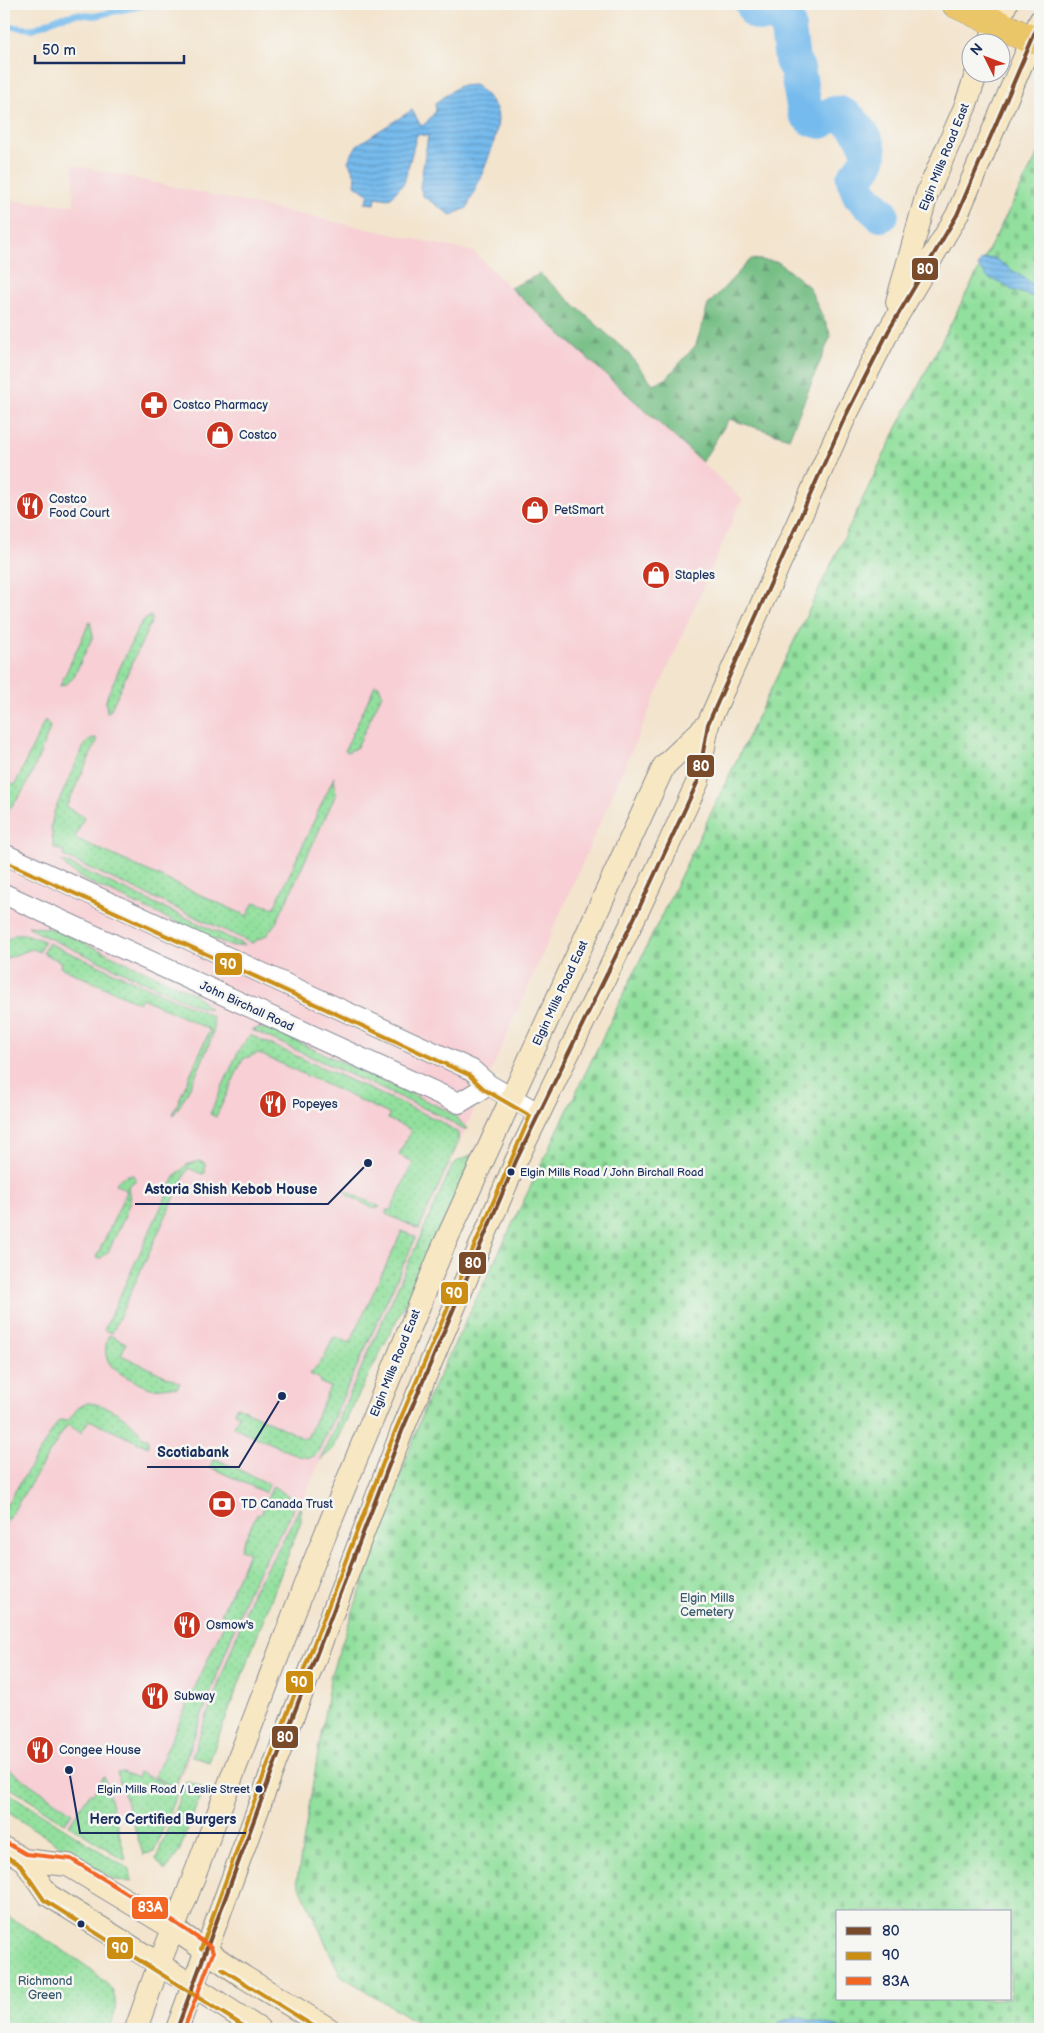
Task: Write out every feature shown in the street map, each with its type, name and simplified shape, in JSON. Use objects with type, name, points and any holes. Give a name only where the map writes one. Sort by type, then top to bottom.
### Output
[{"type":"highway","points":[[956,4],[997,24],[1036,30]]},
{"type":"main road","name":"Elgin Mills Road East","points":[[177,2029],[207,1952],[272,1770],[402,1431],[538,1113],[640,906],[698,781],[708,724],[844,419],[889,330],[958,215],[1036,30]]},
{"type":"main road","name":"Elgin Mills Road East","points":[[889,330],[927,194],[965,107],[974,82]]},
{"type":"main road","name":"Elgin Mills Road East","points":[[136,2029],[159,1964],[307,1579],[444,1245],[664,766],[708,724]]},
{"type":"main road","points":[[4,1848],[24,1860],[68,1865],[174,1929],[329,2029]]},
{"type":"main road","points":[[24,1860],[48,1895],[259,2029]]},
{"type":"street","points":[[4,854],[472,1070],[489,1085],[538,1113]]},
{"type":"street","name":"John Birchall Road","points":[[4,894],[459,1103],[489,1085]]},
{"type":"shaded area","points":[[73,165],[474,252],[510,288],[742,499],[178,1785],[83,1834],[4,1785],[4,200],[74,205]]},
{"type":"green space","name":"Elgin Mills Cemetery","points":[[1040,150],[1040,2029],[428,2029],[340,1975],[297,1880],[331,1674],[426,1403],[897,428]]},
{"type":"green space","points":[[751,259],[778,262],[809,287],[831,335],[789,438],[729,419],[702,462],[510,288],[540,274],[627,352],[653,384],[666,379],[696,345],[708,305]]},
{"type":"green space","points":[[151,616],[152,620],[110,711],[107,713],[106,701],[108,694],[138,628],[144,620]]},
{"type":"green space","points":[[90,621],[93,636],[73,678],[60,686]]},
{"type":"green space","points":[[375,685],[379,686],[382,694],[357,747],[348,752],[345,750]]},
{"type":"green space","points":[[45,720],[50,727],[36,764],[18,798],[4,813],[4,780],[15,785]]},
{"type":"green space","points":[[96,738],[97,741],[66,807],[84,817],[75,838],[247,916],[254,902],[274,908],[334,777],[336,794],[277,921],[267,935],[252,943],[63,856],[64,851],[54,848],[51,827],[54,812],[83,748],[90,739]]},
{"type":"green space","points":[[61,861],[245,945],[232,946],[217,941],[82,879]]},
{"type":"green space","points":[[28,926],[54,929],[195,994],[210,1009],[197,1006],[40,934]]},
{"type":"green space","points":[[16,934],[25,934],[44,941],[39,952],[32,949],[4,959],[4,942]]},
{"type":"green space","points":[[48,943],[212,1016],[213,1030],[206,1053],[188,1090],[172,1116],[210,1030],[142,998],[139,1003],[60,967],[61,962],[43,953]]},
{"type":"green space","points":[[259,1028],[272,1030],[444,1109],[455,1116],[467,1129],[462,1129],[443,1117],[252,1030]]},
{"type":"green space","points":[[250,1035],[440,1121],[458,1133],[458,1143],[419,1229],[386,1214],[387,1210],[391,1210],[413,1162],[399,1155],[411,1130],[388,1119],[389,1114],[258,1053],[243,1059],[216,1117],[210,1114],[239,1050]]},
{"type":"green space","points":[[473,1154],[442,1231],[332,1450],[320,1460],[452,1166]]},
{"type":"green space","points":[[199,1161],[205,1163],[205,1173],[202,1174],[188,1168],[112,1333],[104,1330],[175,1177],[186,1165]]},
{"type":"green space","points":[[133,1175],[136,1180],[128,1186],[130,1201],[123,1220],[108,1252],[101,1258],[96,1258],[127,1191],[115,1184],[121,1178]]},
{"type":"green space","points":[[345,1191],[380,1207],[375,1209],[347,1195]]},
{"type":"green space","points":[[402,1231],[416,1237],[317,1454],[310,1458],[298,1456],[234,1427],[239,1415],[234,1412],[237,1406],[303,1438],[307,1438],[330,1387],[319,1382],[320,1379],[310,1374],[324,1358],[333,1338],[337,1337],[350,1343]]},
{"type":"green space","points":[[109,1335],[126,1343],[121,1355],[180,1383],[177,1388],[148,1387],[119,1372],[109,1363],[107,1358],[106,1344]]},
{"type":"green space","points":[[87,1403],[104,1406],[126,1419],[144,1438],[148,1438],[148,1447],[89,1420],[81,1433],[67,1425],[4,1526],[4,1509],[59,1420],[68,1421],[78,1408]]},
{"type":"green space","points":[[214,1458],[269,1484],[266,1493],[210,1467]]},
{"type":"green space","points":[[273,1486],[290,1497],[293,1506],[291,1514],[248,1591],[237,1621],[221,1614],[249,1553],[240,1549],[257,1514],[260,1515]]},
{"type":"green space","points":[[300,1507],[301,1521],[209,1762],[192,1756],[253,1591]]},
{"type":"green space","points":[[225,1622],[235,1627],[175,1787],[154,1777]]},
{"type":"green space","points":[[4,1766],[72,1813],[65,1823],[4,1784]]},
{"type":"green space","points":[[123,1772],[137,1778],[139,1772],[178,1790],[154,1852],[143,1854],[117,1773]]},
{"type":"green space","points":[[104,1776],[126,1859],[124,1860],[69,1825],[91,1792],[93,1794]]},
{"type":"green space","points":[[186,1781],[203,1788],[179,1852],[165,1871],[156,1859]]},
{"type":"green space","points":[[4,1790],[130,1870],[132,1882],[116,1880],[110,1877],[4,1810]]},
{"type":"green space","name":"Richmond Green","points":[[4,1914],[80,1962],[106,1983],[113,1992],[115,2001],[114,2016],[109,2029],[4,2029]]},
{"type":"water","points":[[475,85],[494,104],[498,121],[493,146],[467,208],[451,215],[423,196],[420,187],[428,136],[417,134],[404,183],[389,199],[376,197],[375,204],[365,203],[369,195],[355,185],[356,177],[348,161],[357,145],[412,110],[421,126],[425,124],[436,111],[435,103],[459,86]]},
{"type":"water","points":[[994,258],[1040,289],[1040,299],[1012,290],[1000,282],[988,278],[978,266],[982,259]]},
{"type":"water","points":[[797,2017],[842,2029],[779,2029],[779,2022]]},
{"type":"waterway","points":[[4,26],[33,29],[58,18],[77,14],[94,16],[151,4]]},
{"type":"waterway","points":[[753,4],[757,12],[764,14],[770,12],[787,22],[792,60],[797,69],[805,111],[811,118],[821,121],[835,114],[846,117],[861,134],[868,147],[869,156],[854,179],[860,194],[881,214]]},
{"type":"transit line","name":"80","points":[[177,2029],[272,1771],[402,1431],[516,1161],[640,906],[698,781],[708,724],[844,419],[889,330],[957,215],[1040,21]]},
{"type":"transit line","name":"90","points":[[4,861],[469,1075],[485,1090],[530,1116],[396,1429],[266,1769],[201,1949]]},
{"type":"transit line","name":"83A","points":[[7,1843],[26,1854],[71,1859],[211,1947],[213,1953],[184,2029]]},
{"type":"transit line","name":"90","points":[[4,1855],[20,1865],[44,1900],[248,2029]]},
{"type":"transit line","name":"90","points":[[222,1969],[318,2029]]},
{"type":"place","name":"Costco Pharmacy","points":[[154,405]]},
{"type":"place","name":"Costco","points":[[220,435]]},
{"type":"place","name":"Costco Food Court","points":[[30,506]]},
{"type":"place","name":"PetSmart","points":[[535,510]]},
{"type":"place","name":"Staples","points":[[656,575]]},
{"type":"place","name":"Popeyes","points":[[273,1104]]},
{"type":"place","name":"Astoria Shish Kebob House","points":[[368,1163]]},
{"type":"place","name":"Elgin Mills Road / John Birchall Road","points":[[511,1172]]},
{"type":"place","name":"Scotiabank","points":[[282,1396]]},
{"type":"place","name":"TD Canada Trust","points":[[222,1504]]},
{"type":"place","name":"Osmow's","points":[[187,1625]]},
{"type":"place","name":"Subway","points":[[155,1696]]},
{"type":"place","name":"Congee House","points":[[40,1750]]},
{"type":"place","name":"Hero Certified Burgers","points":[[69,1770]]},
{"type":"place","name":"Elgin Mills Road / Leslie Street","points":[[259,1789]]}]
